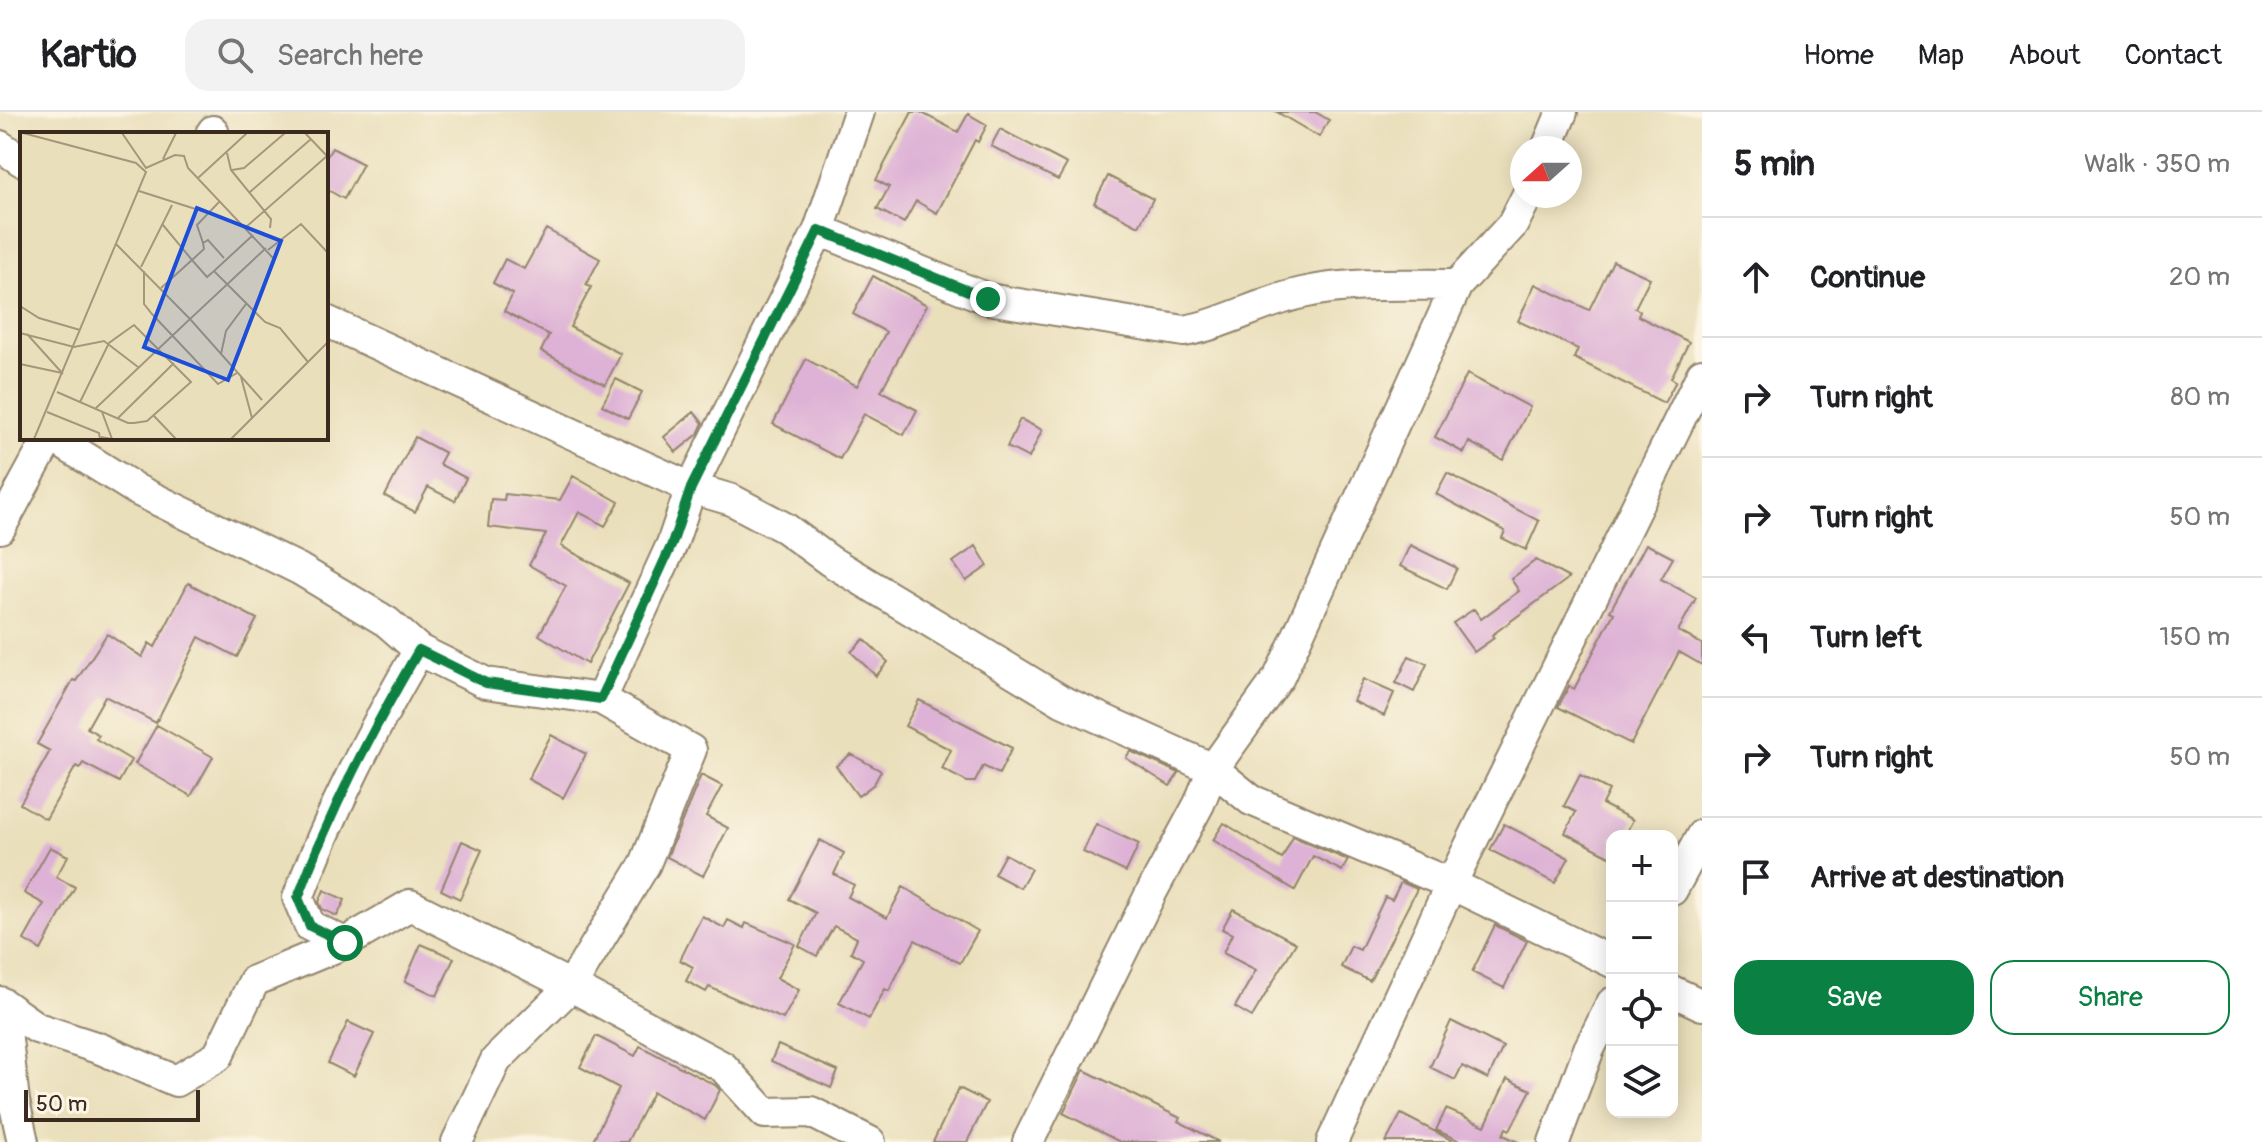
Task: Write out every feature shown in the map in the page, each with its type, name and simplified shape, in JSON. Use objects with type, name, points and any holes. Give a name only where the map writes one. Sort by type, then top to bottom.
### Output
[{"type":"street","points":[[601,699],[672,544],[691,488],[819,230],[859,112]]},
{"type":"street","points":[[1552,136],[1562,112]]},
{"type":"street","points":[[0,146],[20,160]]},
{"type":"street","points":[[1028,1142],[1150,895],[1199,804],[1213,769],[1279,677],[1457,285],[1513,224],[1521,208]]},
{"type":"street","points":[[819,230],[988,299],[1184,331],[1205,327],[1299,294],[1336,287],[1457,285]]},
{"type":"street","points":[[328,322],[691,488],[732,500],[785,528],[830,561],[1062,701],[1213,769],[1251,800],[1451,884],[1606,959]]},
{"type":"street","points":[[1332,1142],[1451,884],[1702,374]]},
{"type":"street","points":[[0,528],[51,440]]},
{"type":"street","points":[[55,440],[137,490],[299,569],[387,622],[419,650],[486,683],[601,699],[691,750],[645,864],[571,986],[496,1060],[457,1142]]},
{"type":"street","points":[[345,943],[310,926],[298,898],[322,835],[361,750],[419,650]]},
{"type":"street","points":[[1678,879],[1702,835]]},
{"type":"street","points":[[2,1003],[37,1028],[101,1049],[176,1081],[218,1056],[254,981],[345,943],[410,905],[723,1067],[765,1113],[811,1112],[870,1142]]},
{"type":"street","points":[[1678,994],[1702,1005]]},
{"type":"street","points":[[2,1003],[14,1101],[23,1142]]},
{"type":"street","points":[[1554,1142],[1589,1049],[1606,1015]]},
{"type":"building","points":[[912,112],[920,112],[958,132],[968,114],[987,125],[978,142],[975,140],[937,213],[916,201],[904,223],[877,209],[889,187],[876,180]]},
{"type":"building","points":[[1277,112],[1315,112],[1329,120],[1319,137]]},
{"type":"building","points":[[1000,129],[1067,164],[1058,180],[991,146]]},
{"type":"building","points":[[332,148],[363,164],[344,199],[328,190],[328,155]]},
{"type":"building","points":[[1108,176],[1153,199],[1139,226],[1094,203]]},
{"type":"building","points":[[546,229],[600,259],[586,285],[591,287],[570,327],[621,354],[605,385],[541,351],[549,335],[504,311],[513,294],[493,283],[505,259],[524,269]]},
{"type":"building","points":[[1613,261],[1650,278],[1635,308],[1640,311],[1638,316],[1689,342],[1671,378],[1676,381],[1664,403],[1574,358],[1578,349],[1518,321],[1535,284],[1589,310]]},
{"type":"building","points":[[873,276],[927,305],[881,391],[917,410],[904,435],[864,414],[840,459],[773,424],[806,359],[857,386],[886,332],[853,314]]},
{"type":"building","points":[[1467,374],[1530,407],[1503,460],[1469,442],[1464,453],[1435,437]]},
{"type":"building","points":[[616,379],[642,392],[628,419],[602,405]]},
{"type":"building","points":[[694,412],[703,423],[698,434],[676,452],[664,437]]},
{"type":"building","points":[[1020,419],[1042,430],[1029,458],[1007,447]]},
{"type":"building","points":[[415,437],[445,453],[439,464],[466,478],[455,501],[428,487],[415,512],[385,496]]},
{"type":"building","points":[[1447,473],[1539,521],[1526,550],[1502,538],[1505,531],[1436,494]]},
{"type":"building","points":[[573,476],[619,502],[605,526],[579,512],[561,546],[629,583],[587,664],[539,635],[566,586],[529,565],[546,534],[488,527],[491,499],[504,500],[505,494],[560,500]]},
{"type":"building","points":[[1646,544],[1673,558],[1661,579],[1696,598],[1678,631],[1702,644],[1702,665],[1679,652],[1631,744],[1558,707],[1569,686],[1574,689],[1614,613],[1610,611]]},
{"type":"building","points":[[1410,545],[1457,568],[1447,589],[1400,566]]},
{"type":"building","points":[[976,546],[988,566],[966,581],[953,562]]},
{"type":"building","points":[[1536,560],[1569,578],[1474,652],[1453,623],[1474,609],[1481,619],[1519,591],[1511,579]]},
{"type":"building","points":[[188,583],[257,619],[237,657],[199,637],[156,723],[105,696],[87,728],[99,735],[96,739],[131,760],[119,782],[83,763],[80,768],[76,766],[46,819],[20,804],[50,751],[37,744],[73,680],[76,681],[107,634],[142,657],[149,643],[155,647]]},
{"type":"building","points":[[864,639],[888,662],[876,676],[851,652]]},
{"type":"building","points":[[1409,656],[1427,664],[1414,692],[1396,683]]},
{"type":"building","points":[[1363,679],[1394,693],[1384,716],[1353,701]]},
{"type":"building","points":[[919,700],[1012,748],[999,774],[983,766],[975,782],[967,782],[942,769],[951,750],[905,726]]},
{"type":"building","points":[[157,725],[213,757],[191,796],[135,764]]},
{"type":"building","points":[[551,735],[586,754],[563,798],[528,779]]},
{"type":"building","points":[[1130,751],[1179,773],[1170,786],[1126,758]]},
{"type":"building","points":[[851,754],[881,771],[874,784],[858,796],[836,766]]},
{"type":"building","points":[[701,775],[722,786],[706,816],[728,828],[703,876],[667,857]]},
{"type":"building","points":[[1580,775],[1609,790],[1602,804],[1633,820],[1627,830],[1606,830],[1606,854],[1565,833],[1576,812],[1564,806]]},
{"type":"building","points":[[1224,823],[1282,859],[1293,837],[1348,860],[1342,871],[1313,856],[1295,890],[1213,840]]},
{"type":"building","points":[[1096,824],[1139,844],[1126,872],[1083,852]]},
{"type":"building","points":[[1504,824],[1569,858],[1555,883],[1490,850]]},
{"type":"building","points":[[820,840],[844,853],[834,874],[854,885],[848,897],[887,918],[903,887],[978,931],[960,963],[915,940],[889,991],[885,989],[869,1019],[839,1003],[863,959],[851,952],[857,938],[834,926],[817,956],[799,946],[816,913],[789,899]]},
{"type":"building","points":[[462,841],[482,850],[460,899],[441,890]]},
{"type":"building","points":[[50,847],[68,856],[56,877],[75,887],[41,950],[24,940],[44,904],[24,893]]},
{"type":"building","points":[[1005,854],[1031,869],[1020,888],[994,874]]},
{"type":"building","points":[[1401,882],[1417,889],[1370,981],[1341,967],[1351,946],[1360,950],[1385,897],[1392,900]]},
{"type":"building","points":[[324,890],[345,900],[337,916],[322,909],[319,902]]},
{"type":"building","points":[[1233,909],[1296,943],[1252,1017],[1235,1007],[1256,970],[1223,953],[1232,934],[1222,929]]},
{"type":"building","points":[[702,916],[724,928],[728,920],[744,928],[746,923],[795,944],[777,978],[799,990],[783,1019],[709,987],[706,992],[686,981],[693,967],[680,960]]},
{"type":"building","points":[[1495,925],[1527,941],[1504,988],[1472,972]]},
{"type":"building","points":[[421,944],[454,958],[437,996],[405,981]]},
{"type":"building","points":[[1451,1021],[1503,1047],[1488,1079],[1462,1066],[1455,1080],[1430,1067]]},
{"type":"building","points":[[348,1022],[374,1034],[354,1076],[328,1063]]},
{"type":"building","points":[[596,1036],[635,1056],[640,1046],[715,1085],[720,1090],[705,1120],[653,1092],[627,1142],[592,1142],[619,1088],[580,1067]]},
{"type":"building","points":[[778,1045],[838,1071],[831,1088],[771,1061]]},
{"type":"building","points":[[1084,1070],[1180,1118],[1178,1121],[1219,1142],[1120,1142],[1063,1113]]},
{"type":"building","points":[[1507,1079],[1531,1090],[1510,1130],[1506,1128],[1503,1135],[1519,1142],[1462,1142],[1436,1130],[1446,1109],[1485,1126]]},
{"type":"building","points":[[959,1088],[987,1102],[967,1142],[933,1142]]},
{"type":"building","points":[[1401,1114],[1455,1142],[1386,1142]]},
{"type":"route","points":[[345,943],[310,926],[298,898],[322,835],[361,750],[419,650],[486,683],[601,699],[672,544],[691,488],[759,357],[819,230],[988,299]]}]
